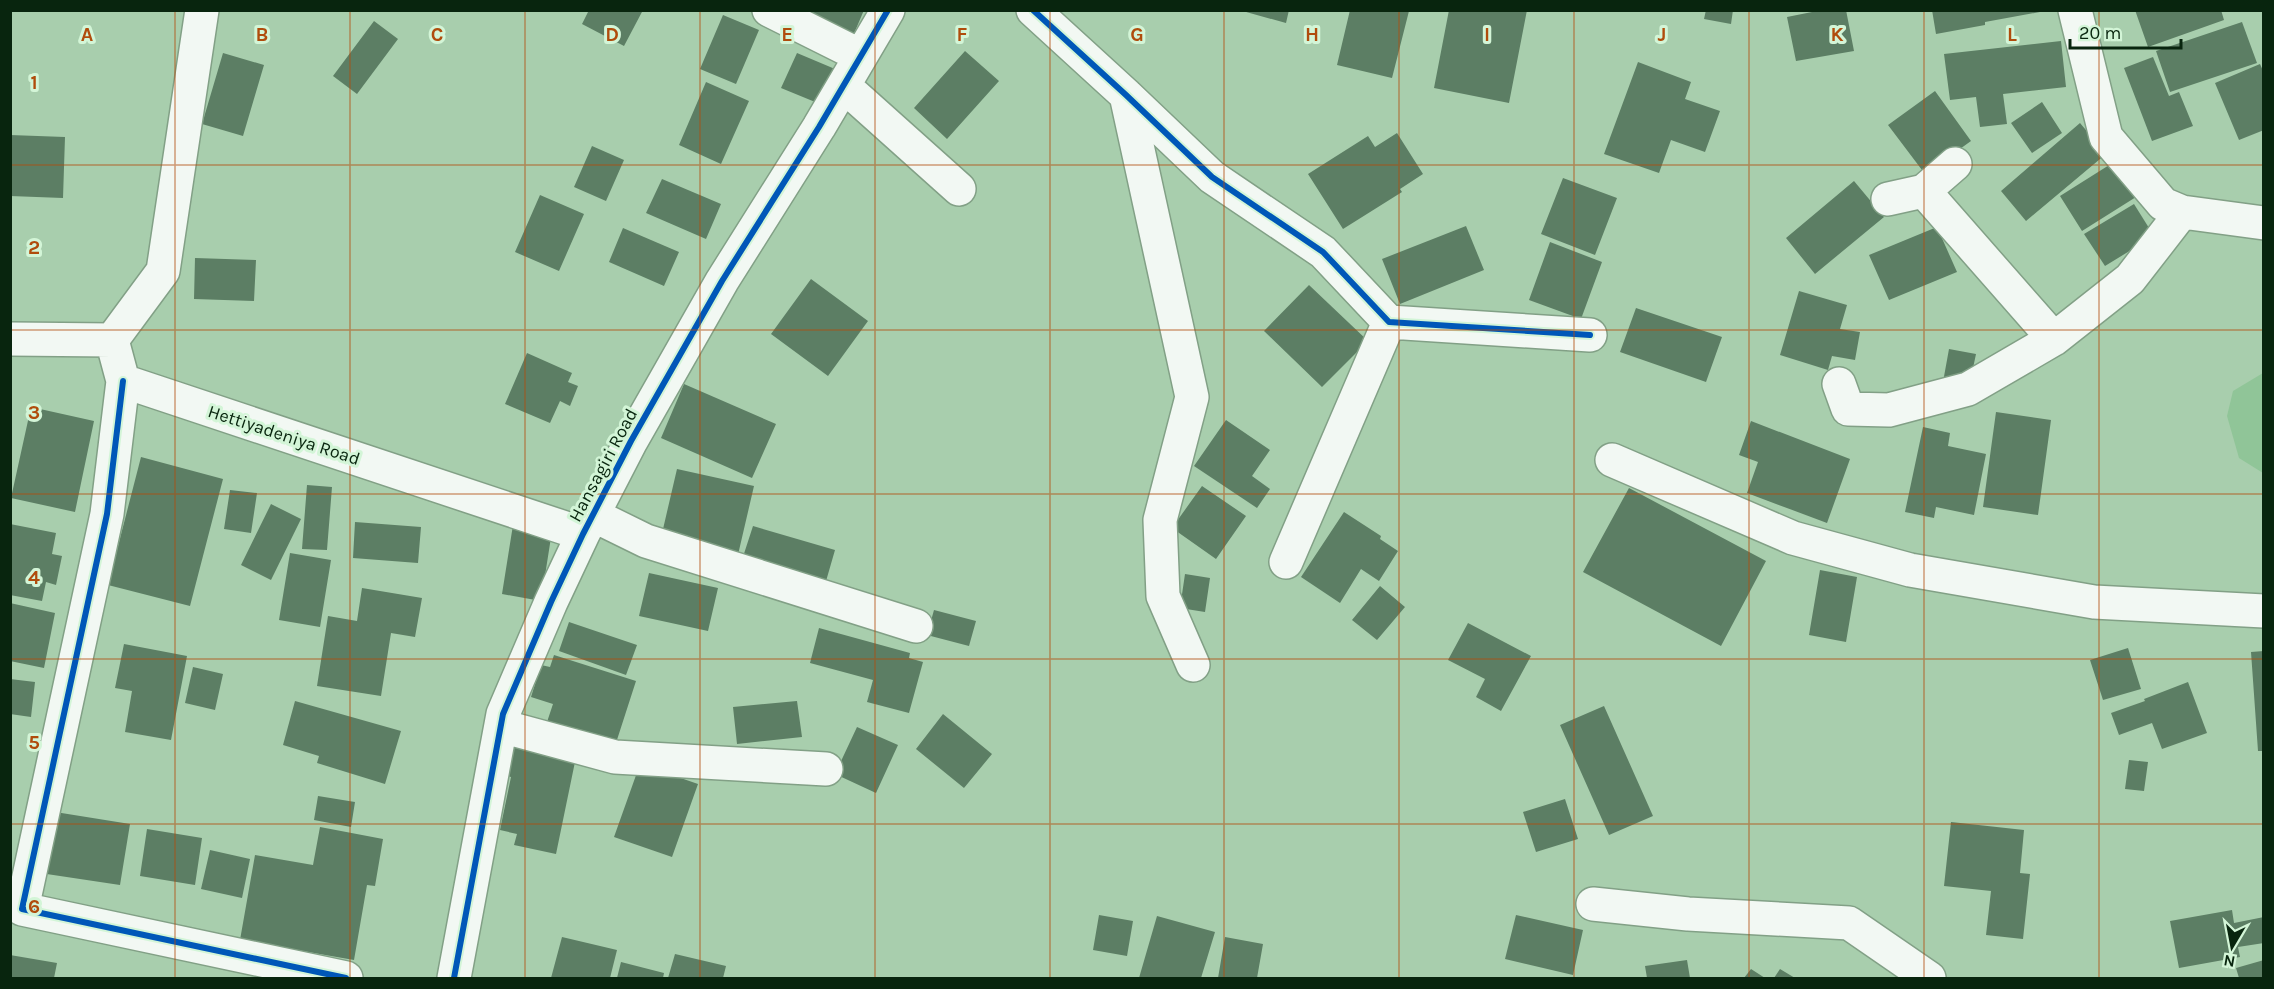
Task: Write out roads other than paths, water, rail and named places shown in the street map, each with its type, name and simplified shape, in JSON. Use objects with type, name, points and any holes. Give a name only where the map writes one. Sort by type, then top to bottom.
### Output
[{"type":"street","points":[[112,340],[163,271],[202,10]]},
{"type":"street","points":[[769,10],[861,56]]},
{"type":"street","name":"Hansagiri Road","points":[[454,978],[503,714],[551,602],[631,441],[722,281],[844,86],[888,10]]},
{"type":"street","points":[[1033,10],[1212,177],[1323,252],[1389,322],[1590,335]]},
{"type":"street","points":[[2075,10],[2106,137],[2163,204],[2182,212],[2264,223]]},
{"type":"street","points":[[844,86],[959,189]]},
{"type":"street","points":[[1126,95],[1192,397],[1160,520],[1163,596],[1193,665]]},
{"type":"street","points":[[1888,199],[1924,191],[1955,164]]},
{"type":"street","points":[[1924,191],[2054,339]]},
{"type":"street","points":[[1839,384],[1848,409],[1889,410],[1968,389],[2054,339],[2130,279],[2182,212]]},
{"type":"street","points":[[1286,562],[1389,322]]},
{"type":"street","points":[[10,339],[112,340]]},
{"type":"street","points":[[112,340],[123,381],[107,513],[22,909],[346,978]]},
{"type":"street","name":"Hettiyadeniya Road","points":[[123,381],[916,626]]},
{"type":"street","points":[[1612,460],[1793,538],[1910,570],[2094,602],[2264,611]]},
{"type":"street","points":[[501,726],[615,757],[826,769]]},
{"type":"street","points":[[1593,904],[1688,914],[1849,922],[1929,978]]}]
